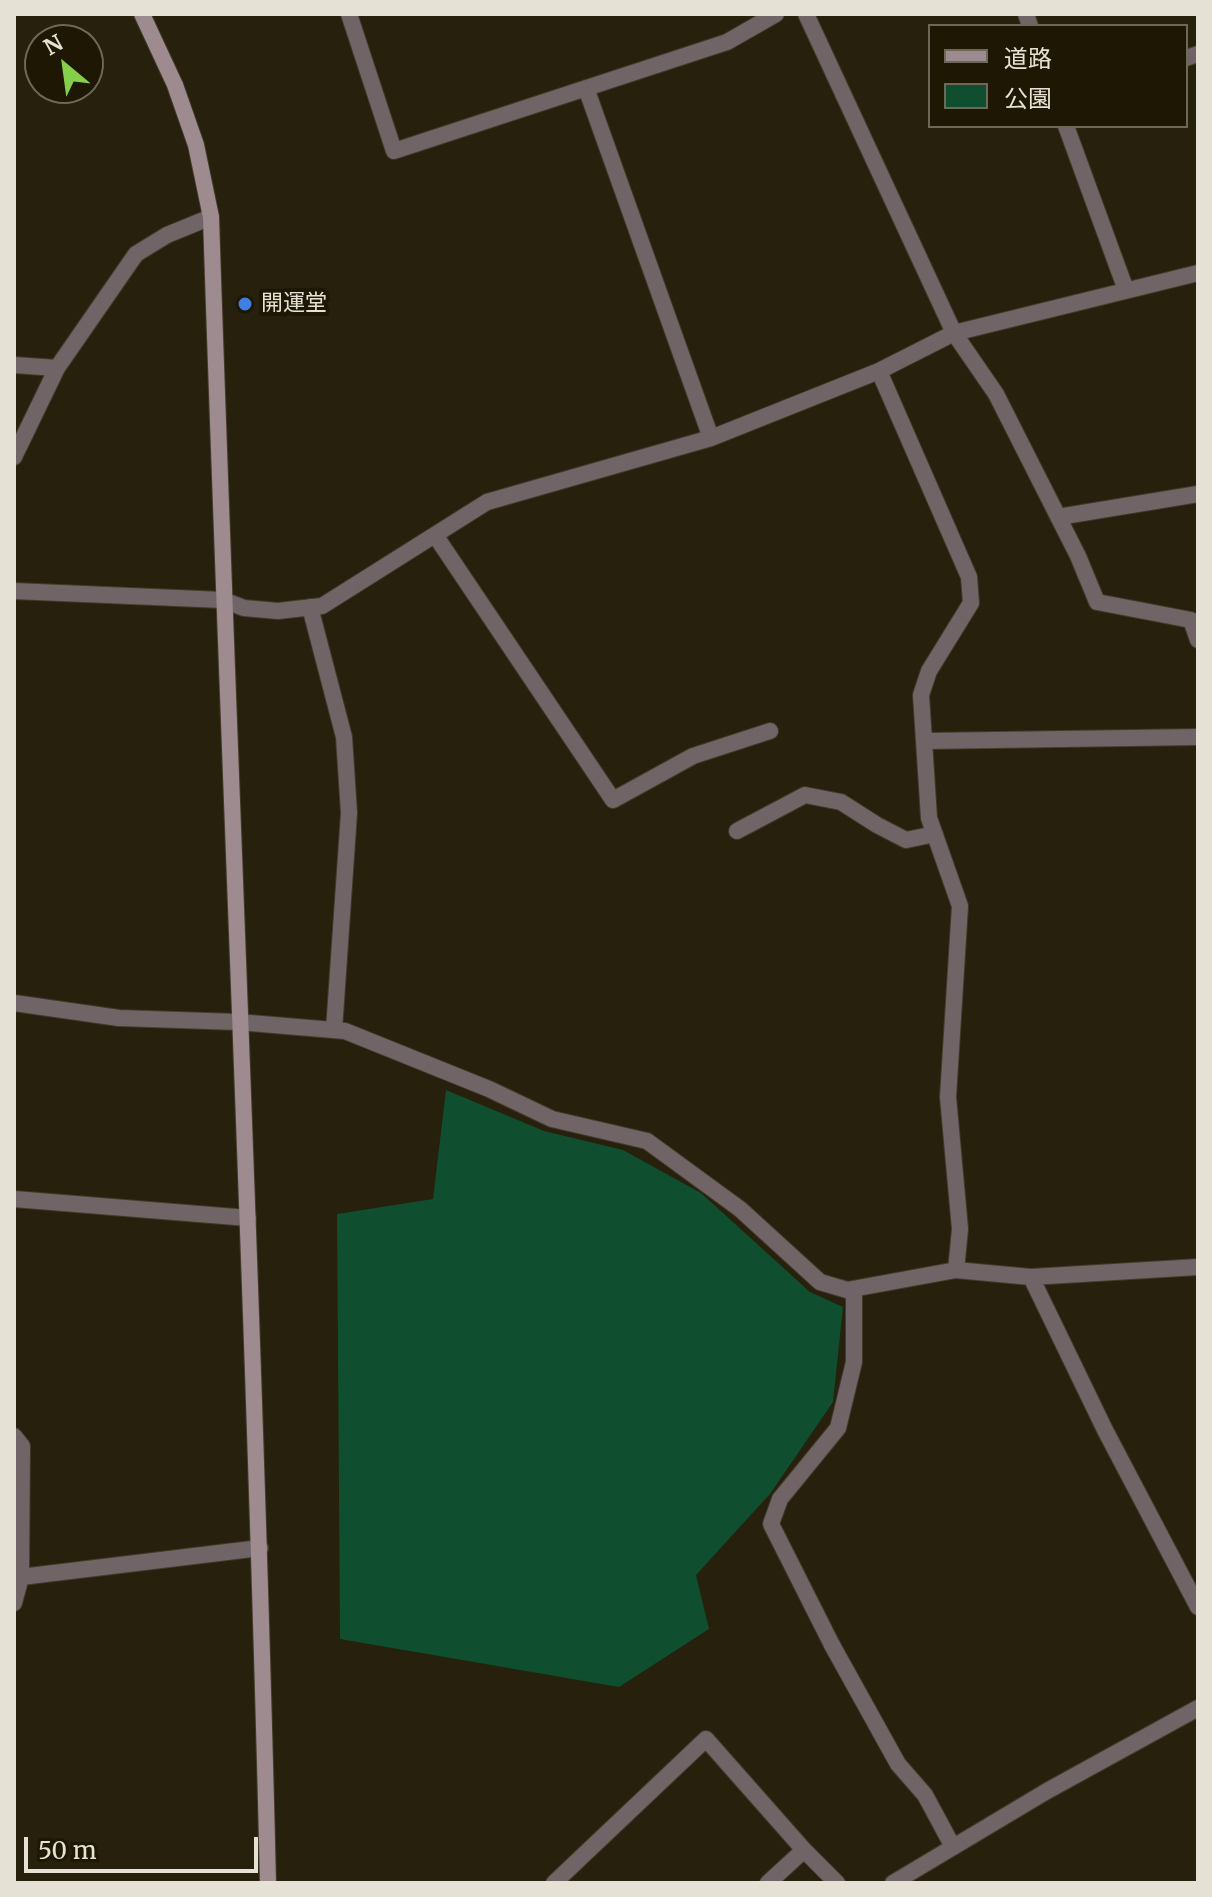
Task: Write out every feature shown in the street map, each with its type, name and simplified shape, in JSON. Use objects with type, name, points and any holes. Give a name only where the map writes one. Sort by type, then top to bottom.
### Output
[{"type":"street","points":[[142,14],[175,85],[196,145],[211,217],[238,1022],[260,1548],[268,1883]]},
{"type":"street","points":[[349,14],[394,151],[727,42],[776,14]]},
{"type":"street","points":[[806,14],[954,333],[996,394],[1078,556],[1097,602],[1191,620],[1198,640]]},
{"type":"street","points":[[586,88],[711,438]]},
{"type":"street","points":[[1067,128],[1126,290]]},
{"type":"street","points":[[14,457],[57,368],[136,254],[167,235],[211,217]]},
{"type":"street","points":[[14,591],[223,600],[244,608],[278,611],[322,606],[487,502],[711,438],[879,371],[954,333],[1198,273]]},
{"type":"street","points":[[14,365],[57,368]]},
{"type":"street","points":[[879,371],[969,577],[971,603],[929,671],[921,695],[929,818],[960,906],[948,1097],[960,1229],[956,1270]]},
{"type":"street","points":[[1058,517],[1198,494]]},
{"type":"street","points":[[435,535],[613,800],[693,756],[770,731]]},
{"type":"street","points":[[310,607],[344,737],[348,798],[334,1030]]},
{"type":"street","points":[[926,741],[1198,737]]},
{"type":"street","points":[[737,831],[805,795],[841,802],[906,840],[935,834]]},
{"type":"street","points":[[14,1003],[119,1018],[238,1022],[345,1031],[475,1083],[552,1119],[647,1141],[740,1209],[820,1282],[847,1290],[956,1270],[1031,1277],[1198,1267]]},
{"type":"street","points":[[14,1199],[248,1218]]},
{"type":"street","points":[[1031,1277],[1105,1430],[1198,1607]]},
{"type":"street","points":[[854,1289],[854,1362],[838,1428],[780,1499],[771,1524],[832,1645],[898,1764],[925,1795],[953,1847]]},
{"type":"street","points":[[14,1436],[22,1446],[21,1577],[14,1603]]},
{"type":"street","points":[[21,1577],[260,1548]]},
{"type":"street","points":[[893,1883],[1047,1791],[1198,1708]]},
{"type":"street","points":[[554,1883],[706,1739],[837,1883]]},
{"type":"street","points":[[768,1883],[804,1850]]},
{"type":"green space","points":[[446,1090],[544,1131],[623,1150],[701,1193],[810,1292],[843,1307],[833,1402],[770,1494],[696,1575],[709,1629],[619,1687],[340,1639],[337,1214],[433,1199]]},
{"type":"place","name":"開運堂","points":[[245,304]]}]
